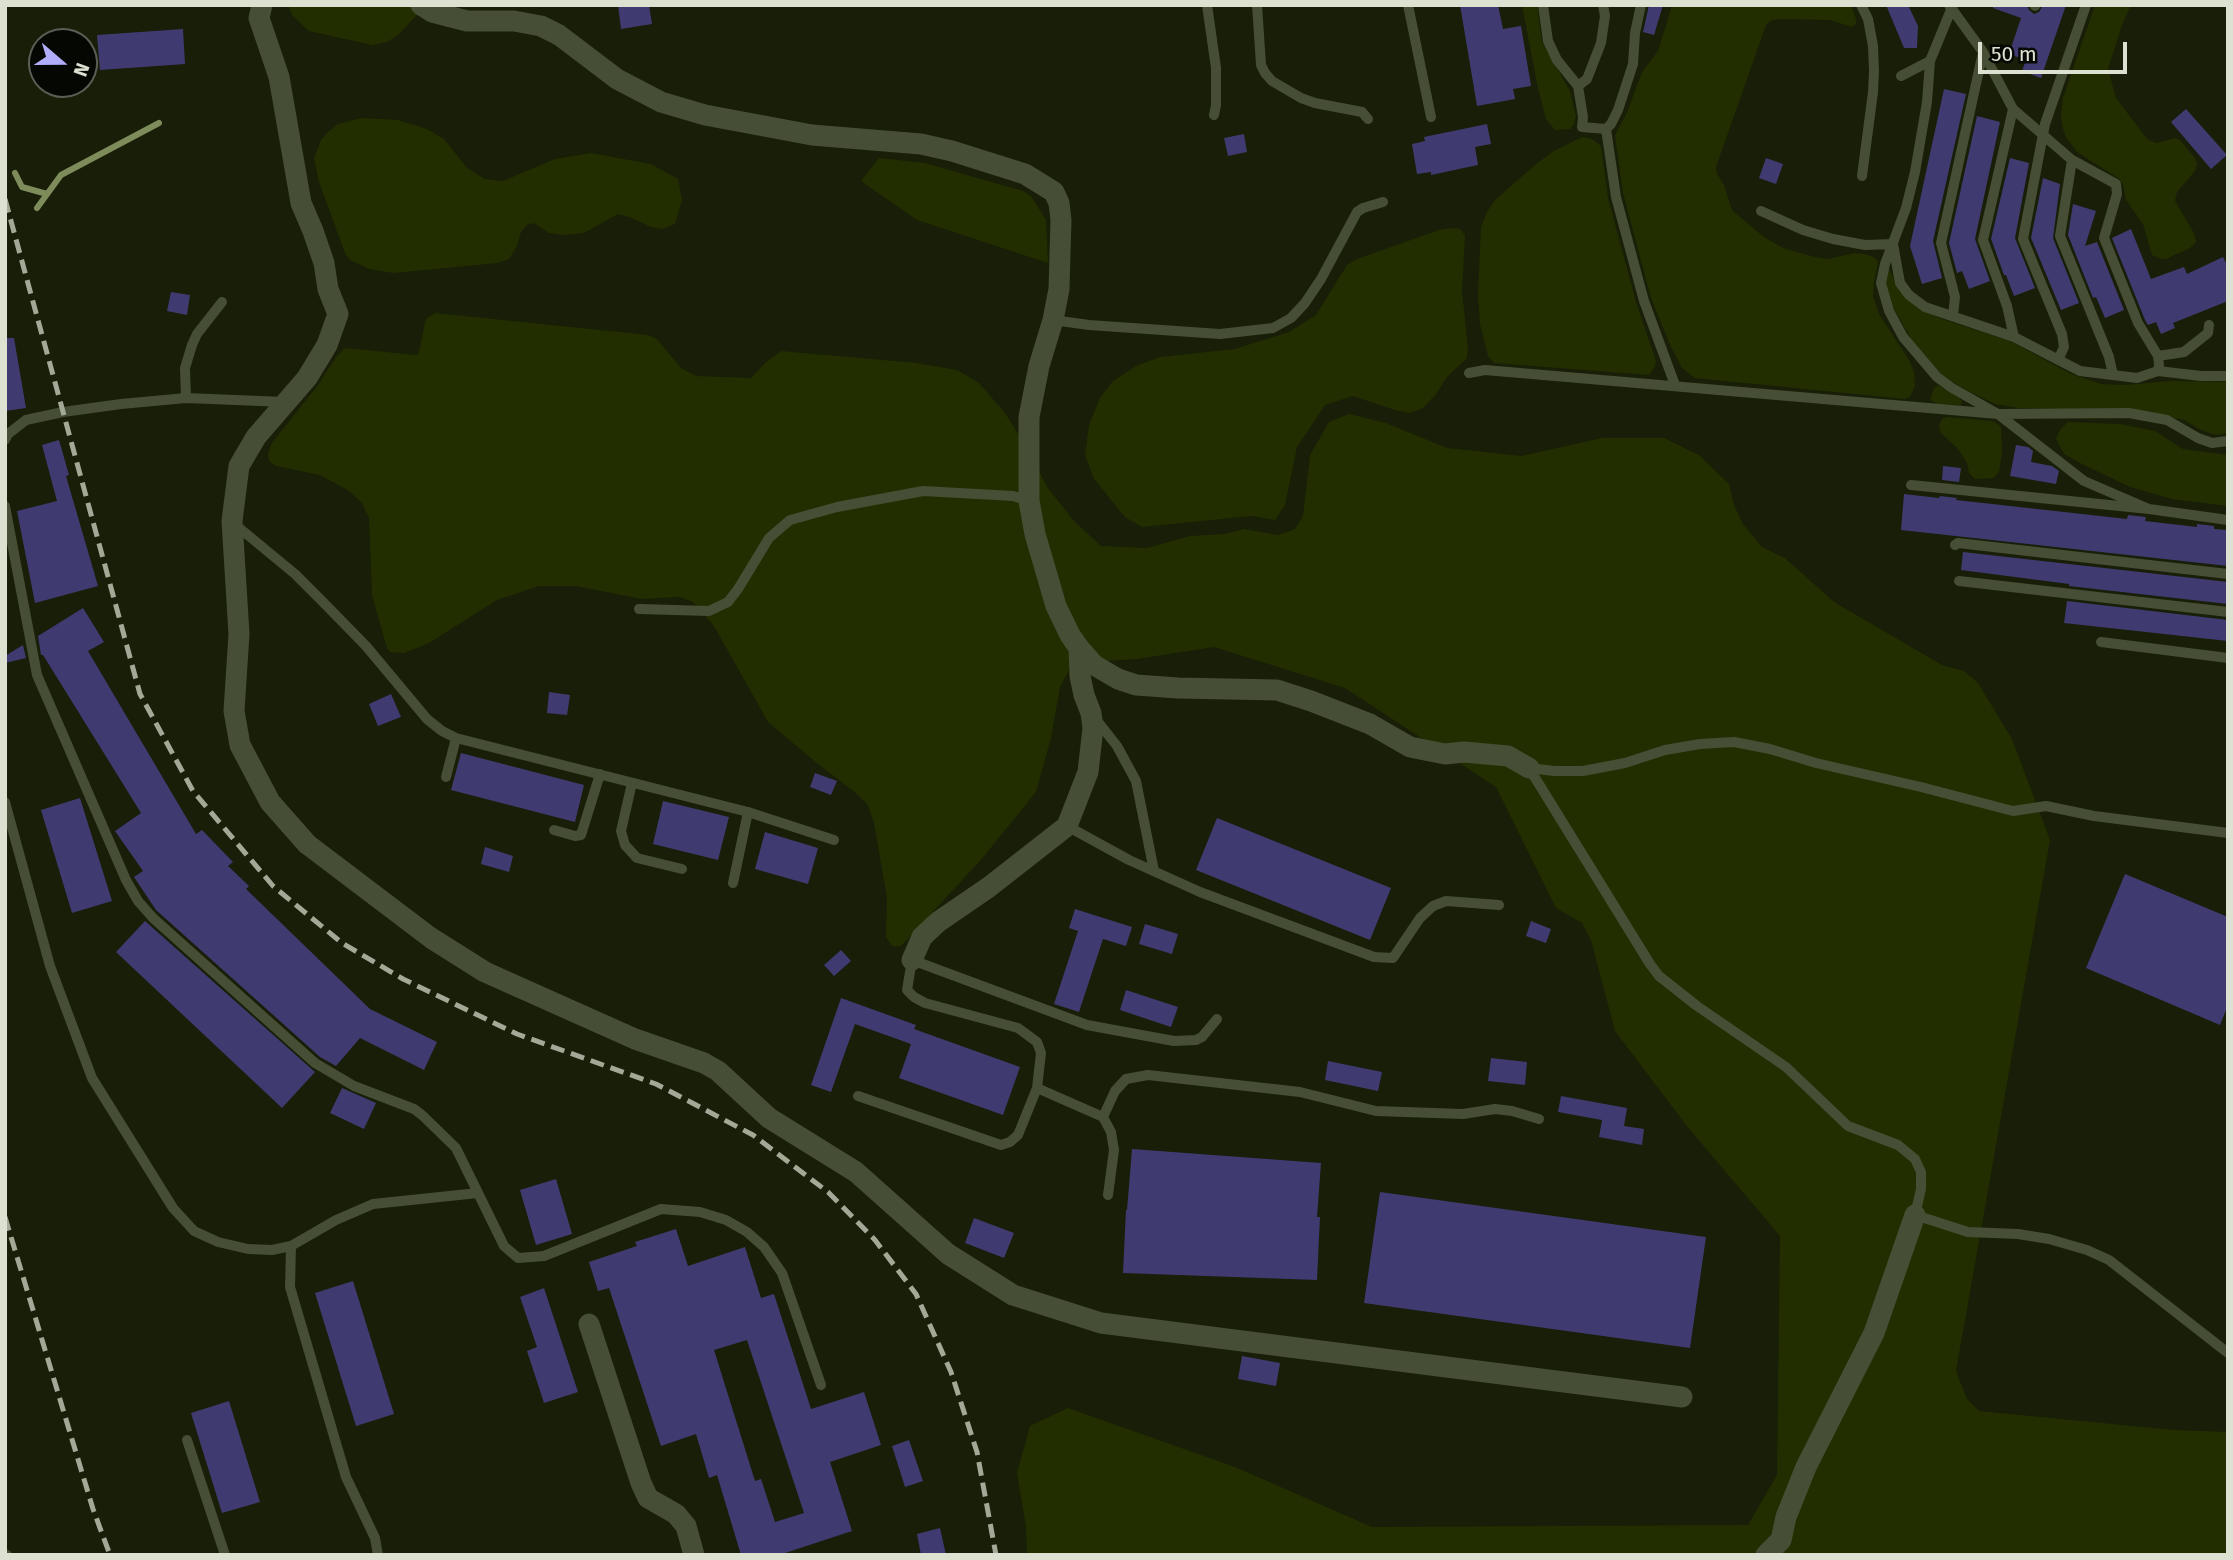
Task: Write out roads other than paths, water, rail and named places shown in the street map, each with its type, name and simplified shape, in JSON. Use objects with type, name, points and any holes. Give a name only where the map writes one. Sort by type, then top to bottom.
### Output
[{"type":"street","points":[[421,5],[432,12],[467,21],[514,21],[541,26],[559,35],[617,79],[661,102],[705,114],[812,135],[921,144],[1002,165],[1025,174],[1054,192],[1059,203],[1062,247],[1059,289],[1029,417],[1029,501],[1052,595],[1069,635],[1079,648],[1094,665],[1118,679],[1136,684],[1178,688],[1276,690],[1361,720],[1410,747],[1445,754],[1464,752],[1508,756],[1529,768]]},
{"type":"street","points":[[260,11],[279,77],[301,204],[324,263],[328,289],[338,314],[327,345],[307,378],[256,437],[239,466],[232,521],[239,634],[233,711],[240,745],[270,802],[307,844],[430,938],[485,972],[635,1039],[704,1063],[719,1072],[769,1118],[856,1172],[948,1254],[1013,1295],[1101,1323],[1682,1397]]},
{"type":"street","points":[[912,960],[922,937],[938,922],[989,887],[1067,826],[1088,772],[1093,728],[1080,676],[1079,648]]},
{"type":"street","points":[[1766,1555],[1781,1540],[1789,1510],[1806,1467],[1874,1333],[1915,1215]]},
{"type":"street","points":[[589,1324],[648,1499],[676,1514],[685,1526],[694,1555]]},
{"type":"lane","points":[[1207,5],[1216,75],[1214,115]]},
{"type":"lane","points":[[1256,5],[1261,65],[1265,73],[1301,98],[1362,112],[1368,118]]},
{"type":"lane","points":[[1408,5],[1431,117]]},
{"type":"lane","points":[[1543,5],[1548,41],[1557,60],[1578,86],[1582,127],[1606,129],[1618,110],[1633,65],[1635,33],[1641,5]]},
{"type":"lane","points":[[1578,86],[1587,79],[1601,43],[1605,16],[1603,5]]},
{"type":"lane","points":[[1861,5],[1868,19],[1874,71],[1862,176]]},
{"type":"lane","points":[[2058,360],[2064,347],[2062,334],[2023,239],[2042,136],[2086,5]]},
{"type":"lane","points":[[1951,6],[1983,52],[2013,109],[2072,160],[2116,184],[2117,194],[2104,238],[2138,323],[2158,356],[2158,372]]},
{"type":"lane","points":[[1951,6],[1930,61],[1927,102],[1914,172],[1906,208],[1885,264],[1881,283],[1889,311],[1903,338],[1937,377],[1998,414],[2084,481],[2148,509]]},
{"type":"lane","points":[[1953,316],[1955,297],[1941,243],[1983,52]]},
{"type":"lane","points":[[1901,76],[1930,61]]},
{"type":"lane","points":[[2013,109],[1983,240],[2007,306],[2014,337]]},
{"type":"lane","points":[[1606,129],[1616,197],[1644,301],[1675,385]]},
{"type":"lane","points":[[2072,160],[2060,236],[2109,357],[2113,375]]},
{"type":"lane","points":[[1053,320],[1220,334],[1273,328],[1291,318],[1305,303],[1357,212],[1382,202]]},
{"type":"lane","points":[[1761,211],[1821,236],[1866,245],[1893,244]]},
{"type":"lane","points":[[1893,244],[1900,283],[1909,295],[1925,307],[2014,337],[2080,371],[2137,378],[2158,372],[2228,376]]},
{"type":"lane","points":[[186,398],[185,369],[192,345],[197,334],[222,302]]},
{"type":"lane","points":[[2158,356],[2185,352],[2208,333],[2209,325]]},
{"type":"lane","points":[[1469,373],[1485,370],[1998,414],[2129,413],[2167,420],[2212,443],[2228,441]]},
{"type":"lane","points":[[5,440],[8,434],[26,420],[121,404],[186,398],[285,402]]},
{"type":"lane","points":[[1911,485],[2148,509],[2228,520]]},
{"type":"lane","points":[[639,608],[709,611],[727,602],[769,538],[790,520],[837,507],[923,491],[1013,496],[1029,501]]},
{"type":"lane","points":[[5,506],[37,675],[126,880],[138,901],[153,918],[315,1063],[354,1086],[414,1109],[422,1115],[456,1148],[504,1245],[518,1258],[544,1256],[661,1209],[700,1212],[726,1220],[747,1232],[764,1247],[782,1273],[821,1385]]},
{"type":"lane","points":[[232,521],[295,574],[366,646],[427,719],[442,731],[456,738],[748,813],[834,840]]},
{"type":"lane","points":[[1955,545],[1958,543],[2228,574]]},
{"type":"lane","points":[[1959,581],[2228,612]]},
{"type":"lane","points":[[2101,642],[2228,657]]},
{"type":"lane","points":[[1091,713],[1117,746],[1136,781],[1154,871]]},
{"type":"lane","points":[[446,778],[456,738]]},
{"type":"lane","points":[[1529,768],[1554,772],[1583,771],[1625,763],[1665,750],[1734,742],[2013,811],[2046,806],[2094,817],[2228,833]]},
{"type":"lane","points":[[1529,768],[1659,976],[1697,1006],[1786,1067],[1848,1126],[1888,1140],[1907,1151],[1922,1172],[1915,1215],[1968,1232],[2018,1234],[2049,1239],[2087,1250],[2109,1260],[2228,1353]]},
{"type":"lane","points":[[554,830],[581,835],[600,774]]},
{"type":"lane","points":[[632,783],[621,831],[625,845],[637,858],[682,869]]},
{"type":"lane","points":[[5,802],[50,966],[92,1078],[173,1208],[194,1231],[218,1242],[248,1249],[272,1250],[290,1246],[336,1220],[373,1204],[478,1193]]},
{"type":"lane","points":[[733,883],[748,813]]},
{"type":"lane","points":[[1067,826],[1200,892],[1374,957],[1393,958],[1420,918],[1433,906],[1446,901],[1500,905]]},
{"type":"lane","points":[[858,1096],[1001,1144],[1010,1142],[1018,1135],[1037,1088],[1041,1053],[1037,1042],[1018,1028],[925,1003],[914,997],[907,990],[912,960],[1087,1025],[1174,1041],[1196,1040],[1202,1037],[1217,1019]]},
{"type":"lane","points":[[1103,1118],[1115,1091],[1126,1079],[1148,1075],[1300,1092],[1376,1111],[1463,1114],[1495,1110],[1512,1111],[1539,1119]]},
{"type":"lane","points":[[1037,1088],[1103,1118],[1111,1132],[1114,1150],[1108,1195]]},
{"type":"lane","points":[[290,1246],[290,1287],[346,1477],[375,1538],[378,1555]]},
{"type":"lane","points":[[187,1440],[225,1555]]},
{"type":"waterway","points":[[37,208],[61,175],[159,123]]},
{"type":"waterway","points":[[15,173],[22,187],[47,194]]},
{"type":"railway","points":[[5,199],[140,694],[193,791],[273,886],[342,943],[403,979],[517,1034],[656,1084],[753,1135],[828,1192],[875,1240],[916,1294],[951,1372],[977,1452],[996,1555]]},
{"type":"railway","points":[[5,1217],[93,1509],[110,1555]]}]
